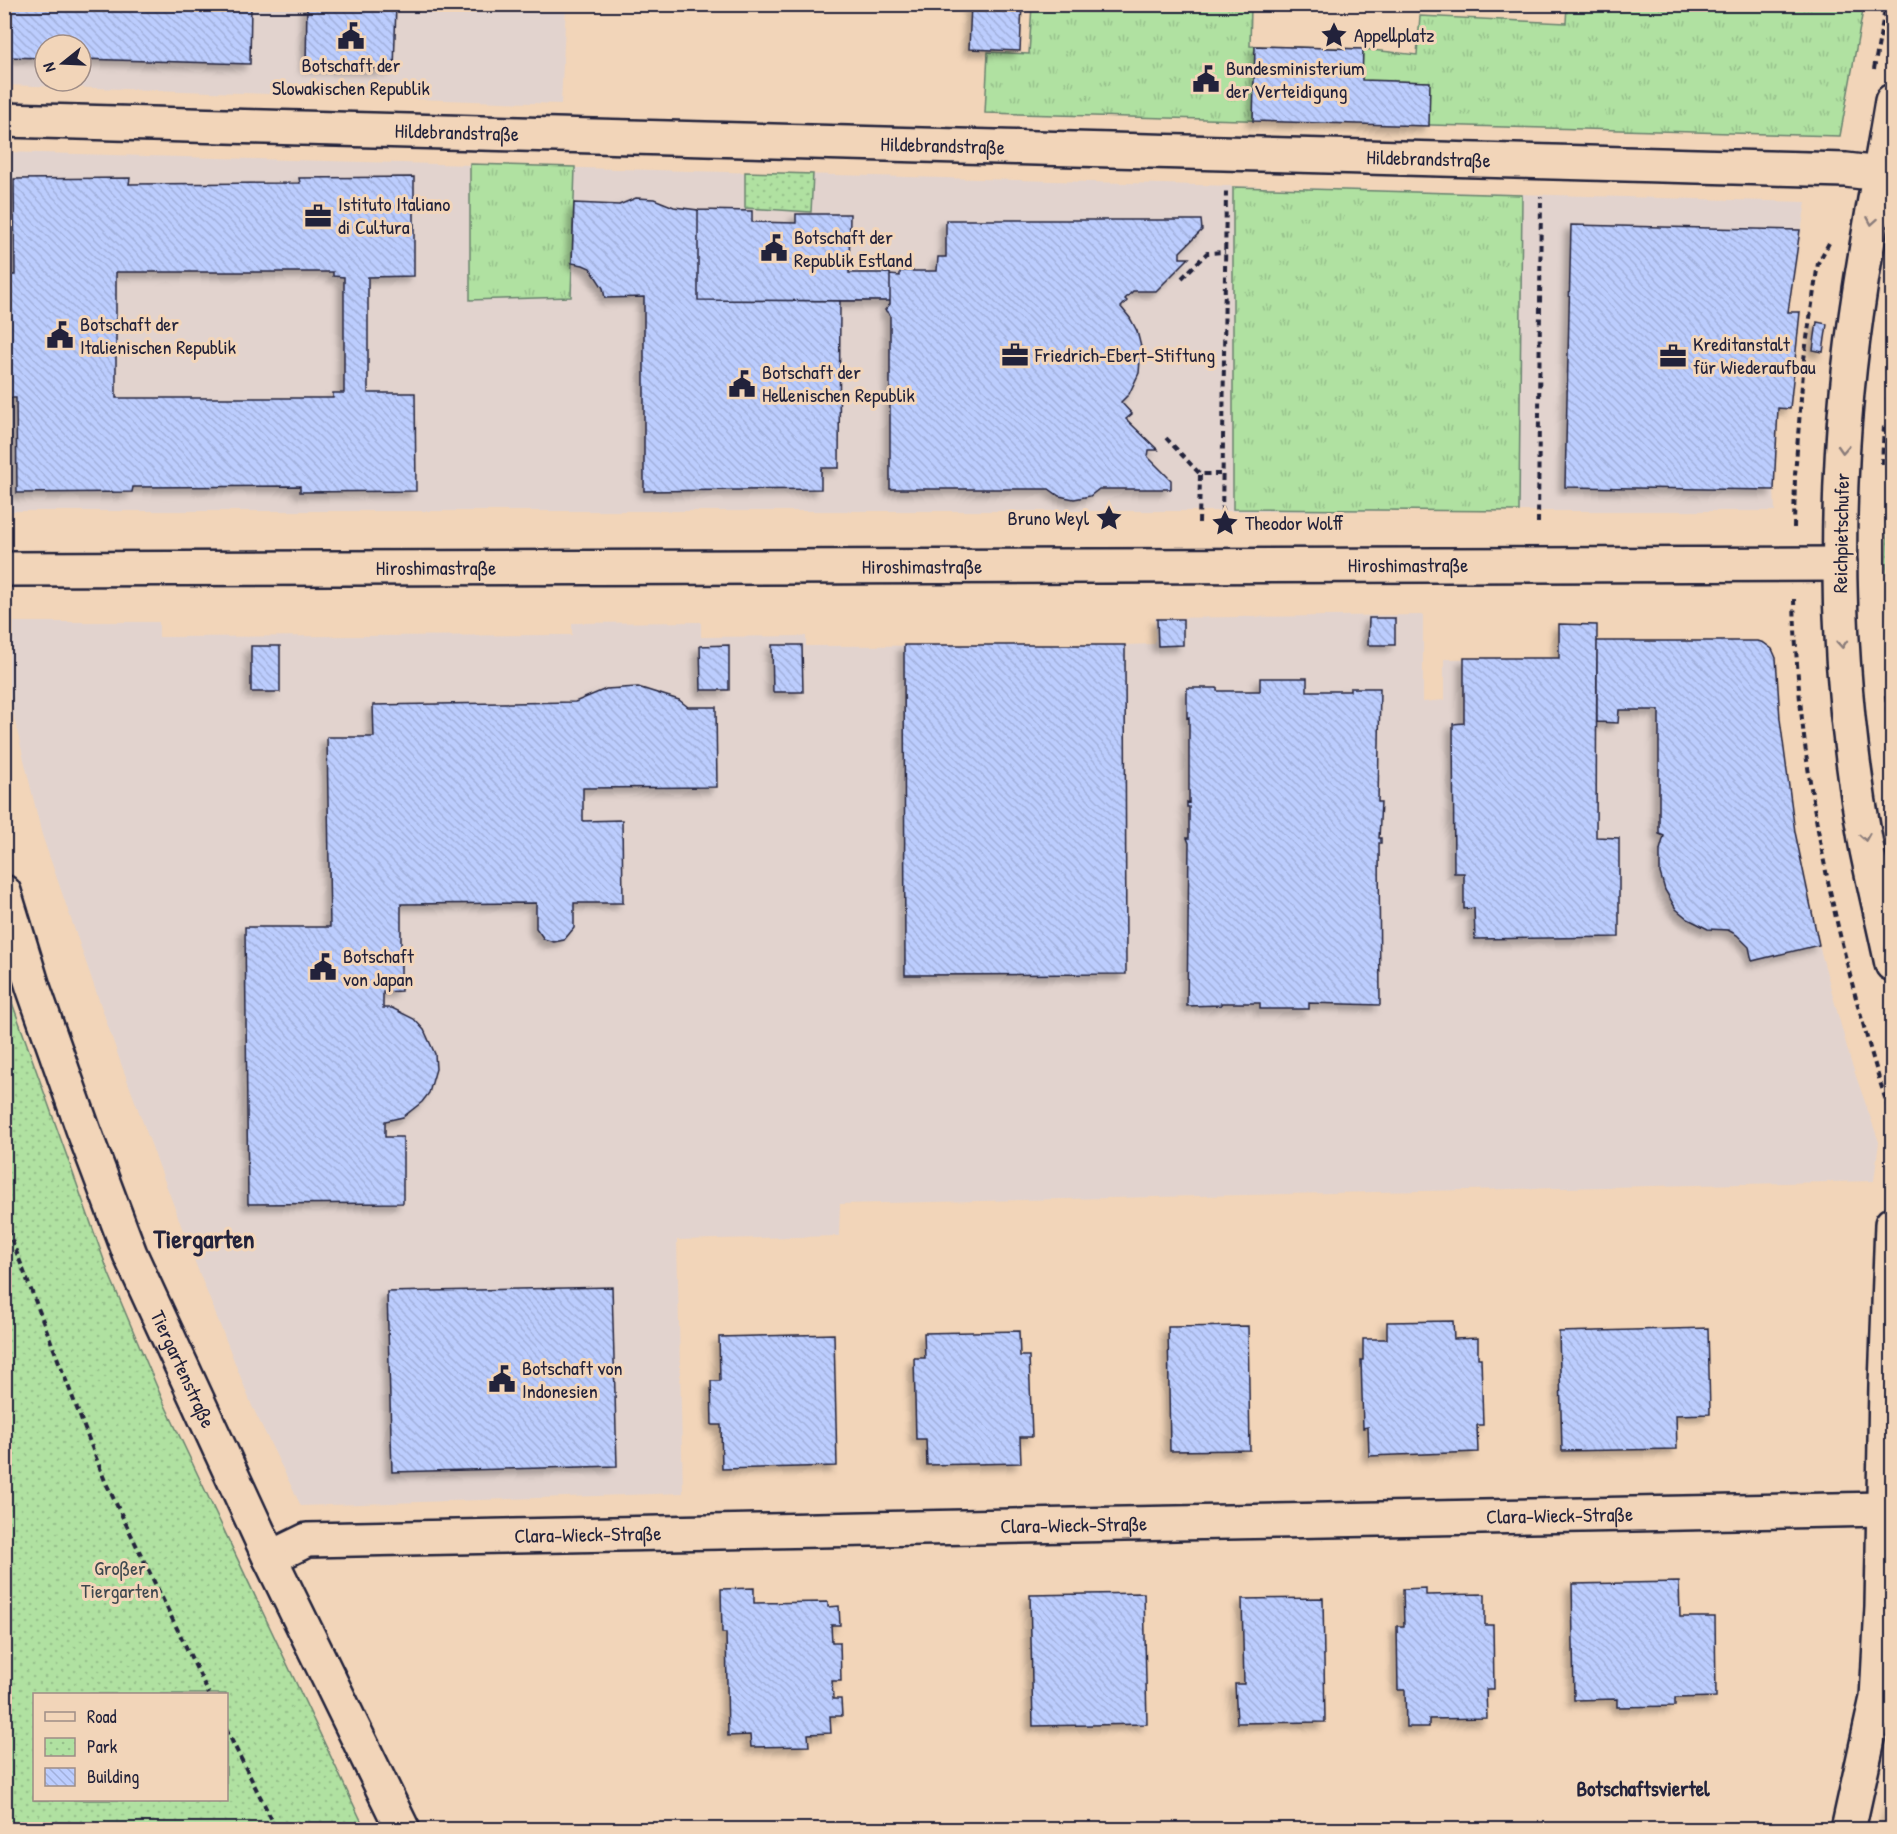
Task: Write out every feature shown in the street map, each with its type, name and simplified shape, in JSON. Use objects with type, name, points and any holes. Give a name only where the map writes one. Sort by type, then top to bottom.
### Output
[{"type":"street","name":"Reichpietschufer","points":[[1893,101],[1857,308],[1847,390],[1840,510],[1840,615],[1844,674],[1866,845],[1893,964]]},
{"type":"street","name":"Hildebrandstraße","points":[[4,120],[1846,170],[1880,174]]},
{"type":"street","name":"Hiroshimastraße","points":[[4,569],[1840,564]]},
{"type":"street","name":"Tiergartenstraße","points":[[4,892],[33,987],[130,1254],[270,1557],[403,1830]]},
{"type":"street","points":[[1848,1830],[1877,1698],[1882,1607],[1883,1509],[1893,1224]]},
{"type":"street","name":"Clara-Wieck-Straße","points":[[270,1557],[308,1540],[1883,1509]]},
{"type":"path","points":[[1222,523],[1226,180]]},
{"type":"path","points":[[1538,523],[1541,189]]},
{"type":"path","points":[[1794,533],[1799,417],[1810,314],[1818,263],[1834,233]]},
{"type":"path","points":[[1182,279],[1207,253],[1225,252]]},
{"type":"path","points":[[1885,408],[1887,386]]},
{"type":"path","points":[[1886,397],[1893,401]]},
{"type":"path","points":[[1881,475],[1885,419]]},
{"type":"path","points":[[1166,438],[1200,474],[1199,523]]},
{"type":"path","points":[[1200,474],[1222,474]]},
{"type":"path","points":[[1885,686],[1893,748]]},
{"type":"path","points":[[1886,698],[1893,696]]},
{"type":"path","points":[[1889,1109],[1893,1120]]},
{"type":"path","points":[[4,1220],[105,1481],[208,1693]]},
{"type":"path","points":[[228,1733],[277,1830]]},
{"type":"shaded area","points":[[5,5],[566,5],[561,104],[93,88],[93,33],[33,33],[33,86],[5,85]]},
{"type":"shaded area","points":[[5,152],[1806,202],[1788,311],[1800,312],[1790,409],[1778,408],[1775,511],[5,511]]},
{"type":"shaded area","points":[[1423,615],[1423,702],[1444,700],[1444,659],[1559,658],[1559,624],[1597,625],[1597,641],[1758,641],[1772,649],[1777,671],[1780,719],[1795,832],[1819,945],[1851,1062],[1879,1142],[1874,1181],[840,1204],[839,1236],[677,1240],[683,1493],[301,1506],[252,1406],[191,1252],[119,1058],[42,835],[5,680],[4,622],[159,622],[159,637],[572,635],[572,623],[701,622],[701,637],[806,636],[806,646],[1125,645],[1155,644],[1155,618]]},
{"type":"green space","name":"Bundesministerium der Verteidigung","points":[[1192,4],[1251,7],[1250,46],[1363,49],[1417,55],[1420,16],[1566,23],[1567,5],[1864,5],[1840,136],[985,113],[988,52],[1029,54],[1032,5]]},
{"type":"green space","points":[[470,164],[575,167],[571,297],[470,300]]},
{"type":"green space","points":[[745,172],[813,174],[811,212],[745,208]]},
{"type":"green space","points":[[1233,187],[1522,195],[1519,511],[1233,509]]},
{"type":"green space","points":[[1892,415],[1892,687],[1886,561]]},
{"type":"green space","name":"Großer Tiergarten","points":[[5,983],[109,1274],[163,1401],[365,1829],[5,1829]]},
{"type":"building","points":[[4,4],[251,4],[250,64],[93,59],[93,33],[33,33],[33,58],[4,57]]},
{"type":"building","name":"Botschaft der Slowakischen Republik","points":[[307,4],[396,4],[394,69],[306,67]]},
{"type":"building","points":[[971,4],[1022,4],[1020,51],[969,49]]},
{"type":"building","points":[[1255,46],[1363,49],[1362,80],[1430,82],[1429,126],[1253,121]]},
{"type":"building","name":"Botschaft der Italienischen Republik","points":[[414,177],[414,276],[368,277],[368,393],[415,393],[416,491],[300,492],[300,486],[133,487],[132,492],[17,493],[16,398],[4,398],[4,275],[15,275],[14,179],[130,178],[129,184],[300,183],[299,178]],"holes":[[[116,272],[333,272],[333,276],[344,277],[344,393],[333,393],[333,398],[116,398]]]},
{"type":"building","name":"Botschaft der Hellenischen Republik","points":[[636,198],[654,199],[674,207],[698,210],[698,300],[840,301],[839,468],[821,468],[821,489],[644,491],[644,297],[605,298],[603,288],[590,268],[572,263],[574,203],[619,205]]},
{"type":"building","name":"Botschaft der Republik Estland","points":[[698,210],[752,211],[752,222],[796,223],[796,214],[850,214],[849,273],[890,273],[890,301],[698,300]]},
{"type":"building","name":"Friedrich-Ebert-Stiftung","points":[[946,220],[1201,220],[1202,230],[1180,252],[1180,258],[1189,258],[1156,291],[1133,291],[1121,307],[1137,331],[1141,347],[1139,373],[1129,394],[1121,402],[1132,414],[1126,419],[1158,450],[1149,450],[1148,457],[1171,480],[1171,489],[1099,489],[1090,496],[1074,499],[1059,496],[1049,489],[890,489],[890,315],[885,310],[890,304],[890,275],[900,276],[900,271],[937,271],[938,257],[946,257]]},
{"type":"building","points":[[1571,225],[1800,230],[1788,312],[1800,312],[1790,409],[1778,408],[1774,490],[1565,487]]},
{"type":"building","points":[[1817,322],[1827,324],[1823,352],[1813,350]]},
{"type":"building","points":[[1369,618],[1395,618],[1395,645],[1368,645]]},
{"type":"building","points":[[1157,619],[1183,619],[1183,645],[1158,646]]},
{"type":"building","points":[[1559,624],[1597,625],[1596,837],[1619,838],[1619,937],[1475,939],[1474,908],[1464,909],[1464,873],[1454,873],[1453,724],[1464,723],[1464,658],[1559,658]]},
{"type":"building","points":[[1597,641],[1758,641],[1772,649],[1776,658],[1780,719],[1795,832],[1819,945],[1752,961],[1749,947],[1737,935],[1728,930],[1708,929],[1688,919],[1676,909],[1665,890],[1660,873],[1660,850],[1664,836],[1659,834],[1659,710],[1619,710],[1618,723],[1597,722]]},
{"type":"building","points":[[729,645],[729,690],[701,690],[700,646]]},
{"type":"building","points":[[772,645],[802,645],[803,692],[773,692]]},
{"type":"building","points":[[904,645],[1125,645],[1126,974],[905,975]]},
{"type":"building","points":[[251,646],[280,646],[280,692],[251,692]]},
{"type":"building","points":[[1260,678],[1307,678],[1307,691],[1380,688],[1378,802],[1381,802],[1379,838],[1381,838],[1381,843],[1379,843],[1380,1005],[1309,1003],[1309,1009],[1260,1009],[1260,1003],[1187,1006],[1189,717],[1187,718],[1187,688],[1260,691]]},
{"type":"building","name":"Botschaft von Japan","points":[[638,687],[679,700],[688,707],[716,707],[717,787],[583,788],[583,821],[622,820],[623,903],[574,903],[574,928],[564,940],[554,942],[544,939],[536,928],[536,903],[401,904],[401,991],[383,992],[383,1008],[392,1008],[414,1019],[424,1030],[435,1054],[436,1069],[429,1093],[422,1102],[403,1117],[385,1121],[385,1137],[403,1137],[403,1203],[248,1204],[245,927],[330,927],[327,737],[374,737],[373,705],[575,702],[606,689]]},
{"type":"building","name":"Botschaft von Indonesien","points":[[612,1287],[617,1466],[392,1472],[387,1292]]},
{"type":"building","points":[[1453,1321],[1454,1339],[1478,1338],[1478,1358],[1481,1358],[1483,1425],[1477,1425],[1478,1452],[1369,1456],[1368,1427],[1363,1428],[1361,1360],[1363,1360],[1363,1339],[1387,1339],[1387,1322]]},
{"type":"building","points":[[1248,1326],[1250,1450],[1170,1451],[1168,1327]]},
{"type":"building","points":[[1708,1328],[1710,1414],[1676,1415],[1677,1449],[1562,1451],[1559,1332]]},
{"type":"building","points":[[1019,1331],[1020,1356],[1029,1356],[1032,1437],[1020,1437],[1021,1463],[927,1465],[926,1439],[916,1439],[914,1358],[925,1358],[924,1333]]},
{"type":"building","points":[[834,1334],[837,1466],[722,1469],[721,1425],[712,1425],[711,1381],[720,1381],[719,1337]]},
{"type":"building","points":[[1679,1582],[1680,1617],[1715,1617],[1716,1697],[1675,1698],[1675,1706],[1617,1707],[1617,1699],[1574,1700],[1572,1584]]},
{"type":"building","points":[[754,1588],[754,1603],[828,1602],[828,1607],[839,1606],[840,1625],[831,1625],[832,1642],[840,1642],[841,1681],[832,1681],[833,1699],[841,1699],[842,1716],[830,1716],[831,1733],[808,1734],[809,1746],[751,1747],[750,1735],[728,1736],[726,1633],[722,1633],[721,1589]]},
{"type":"building","points":[[1426,1588],[1426,1595],[1485,1594],[1485,1625],[1493,1625],[1494,1689],[1486,1689],[1487,1718],[1429,1719],[1429,1727],[1406,1727],[1405,1690],[1398,1690],[1397,1626],[1404,1626],[1403,1589]]},
{"type":"building","points":[[1144,1593],[1147,1724],[1033,1726],[1030,1595]]},
{"type":"building","points":[[1323,1598],[1325,1722],[1237,1723],[1235,1684],[1244,1684],[1242,1599]]},
{"type":"building","points":[[1892,1798],[1892,1830],[1885,1830],[1891,1805]]},
{"type":"place","name":"Appellplatz","points":[[1334,35]]},
{"type":"place","name":"Botschaft der Slowakischen Republik","points":[[351,36]]},
{"type":"place","name":"Bundesministerium der Verteidigung","points":[[1206,79]]},
{"type":"place","name":"Istituto Italiano di Cultura","points":[[318,216]]},
{"type":"place","name":"Botschaft der Republik Estland","points":[[774,248]]},
{"type":"place","name":"Botschaft der Italienischen Republik","points":[[60,335]]},
{"type":"place","name":"Friedrich-Ebert-Stiftung","points":[[1015,355]]},
{"type":"place","name":"Kreditanstalt für Wiederaufbau","points":[[1673,356]]},
{"type":"place","name":"Botschaft der Hellenischen Republik","points":[[742,384]]},
{"type":"place","name":"Bruno Weyl","points":[[1109,518]]},
{"type":"place","name":"Theodor Wolff","points":[[1225,523]]},
{"type":"place","name":"Botschaft von Japan","points":[[323,967]]},
{"type":"place","name":"Botschaft von Indonesien","points":[[502,1379]]},
{"type":"district","name":"Tiergarten","points":[[204,1239]]},
{"type":"district","name":"Botschaftsviertel","points":[[1643,1789]]}]
